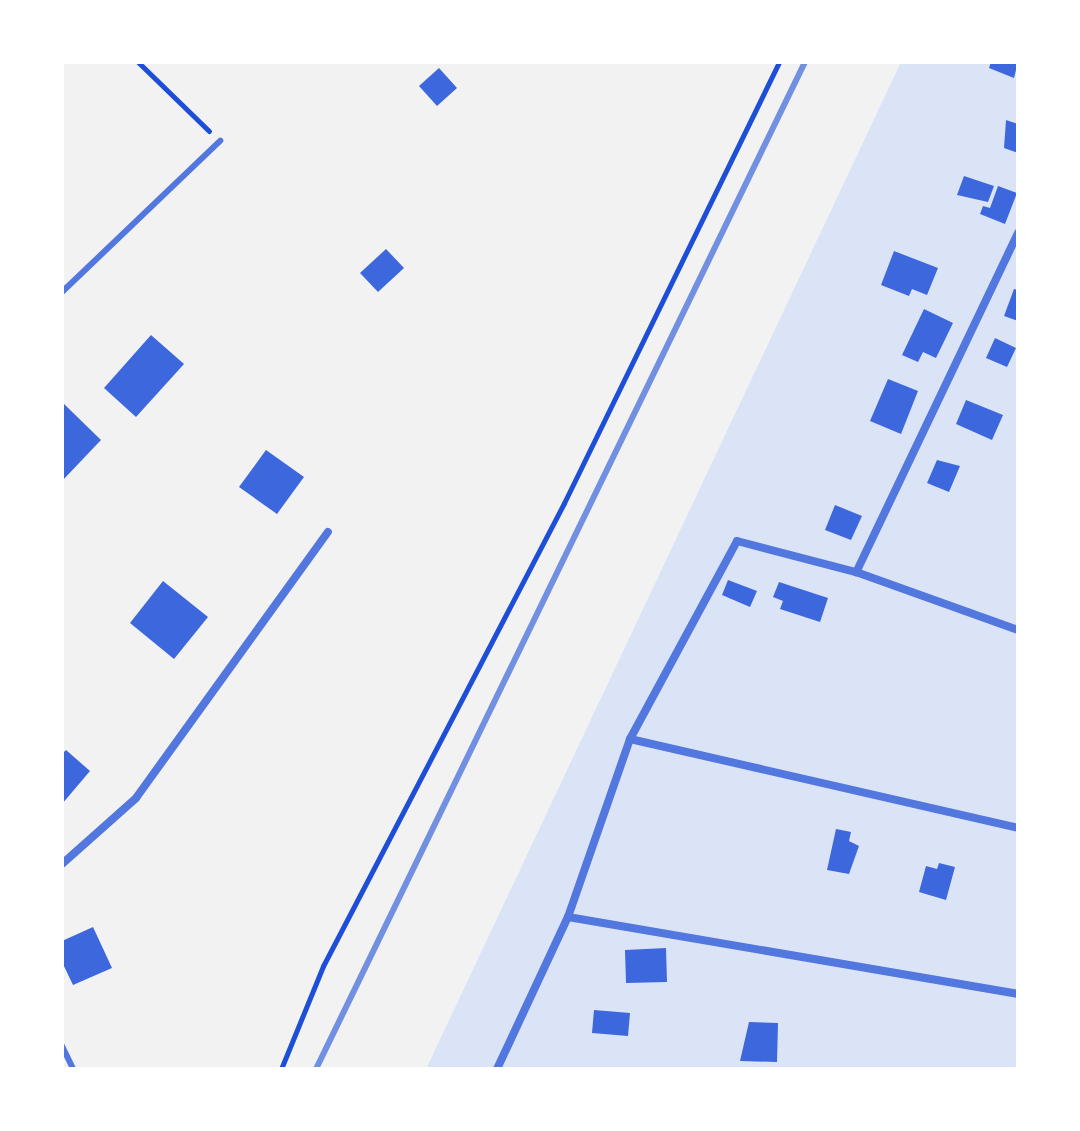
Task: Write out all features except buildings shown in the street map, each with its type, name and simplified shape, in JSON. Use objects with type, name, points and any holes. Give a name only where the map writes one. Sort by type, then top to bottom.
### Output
[{"type":"street","points":[[856,572],[1018,233]]},
{"type":"street","points":[[62,864],[136,798],[328,532]]},
{"type":"street","points":[[497,1069],[568,917],[630,739],[737,541],[856,572],[1018,630]]},
{"type":"street","points":[[630,739],[1018,828]]},
{"type":"street","points":[[568,917],[1018,994]]},
{"type":"lane","points":[[62,292],[220,141]]},
{"type":"lane","points":[[62,1046],[73,1069]]},
{"type":"path","points":[[138,62],[220,141]]},
{"type":"path","points":[[281,1069],[323,966],[564,503],[779,62]]},
{"type":"shaded area","points":[[901,62],[1018,62],[1018,1069],[426,1069]]},
{"type":"railway","points":[[316,1069],[805,62]]}]
